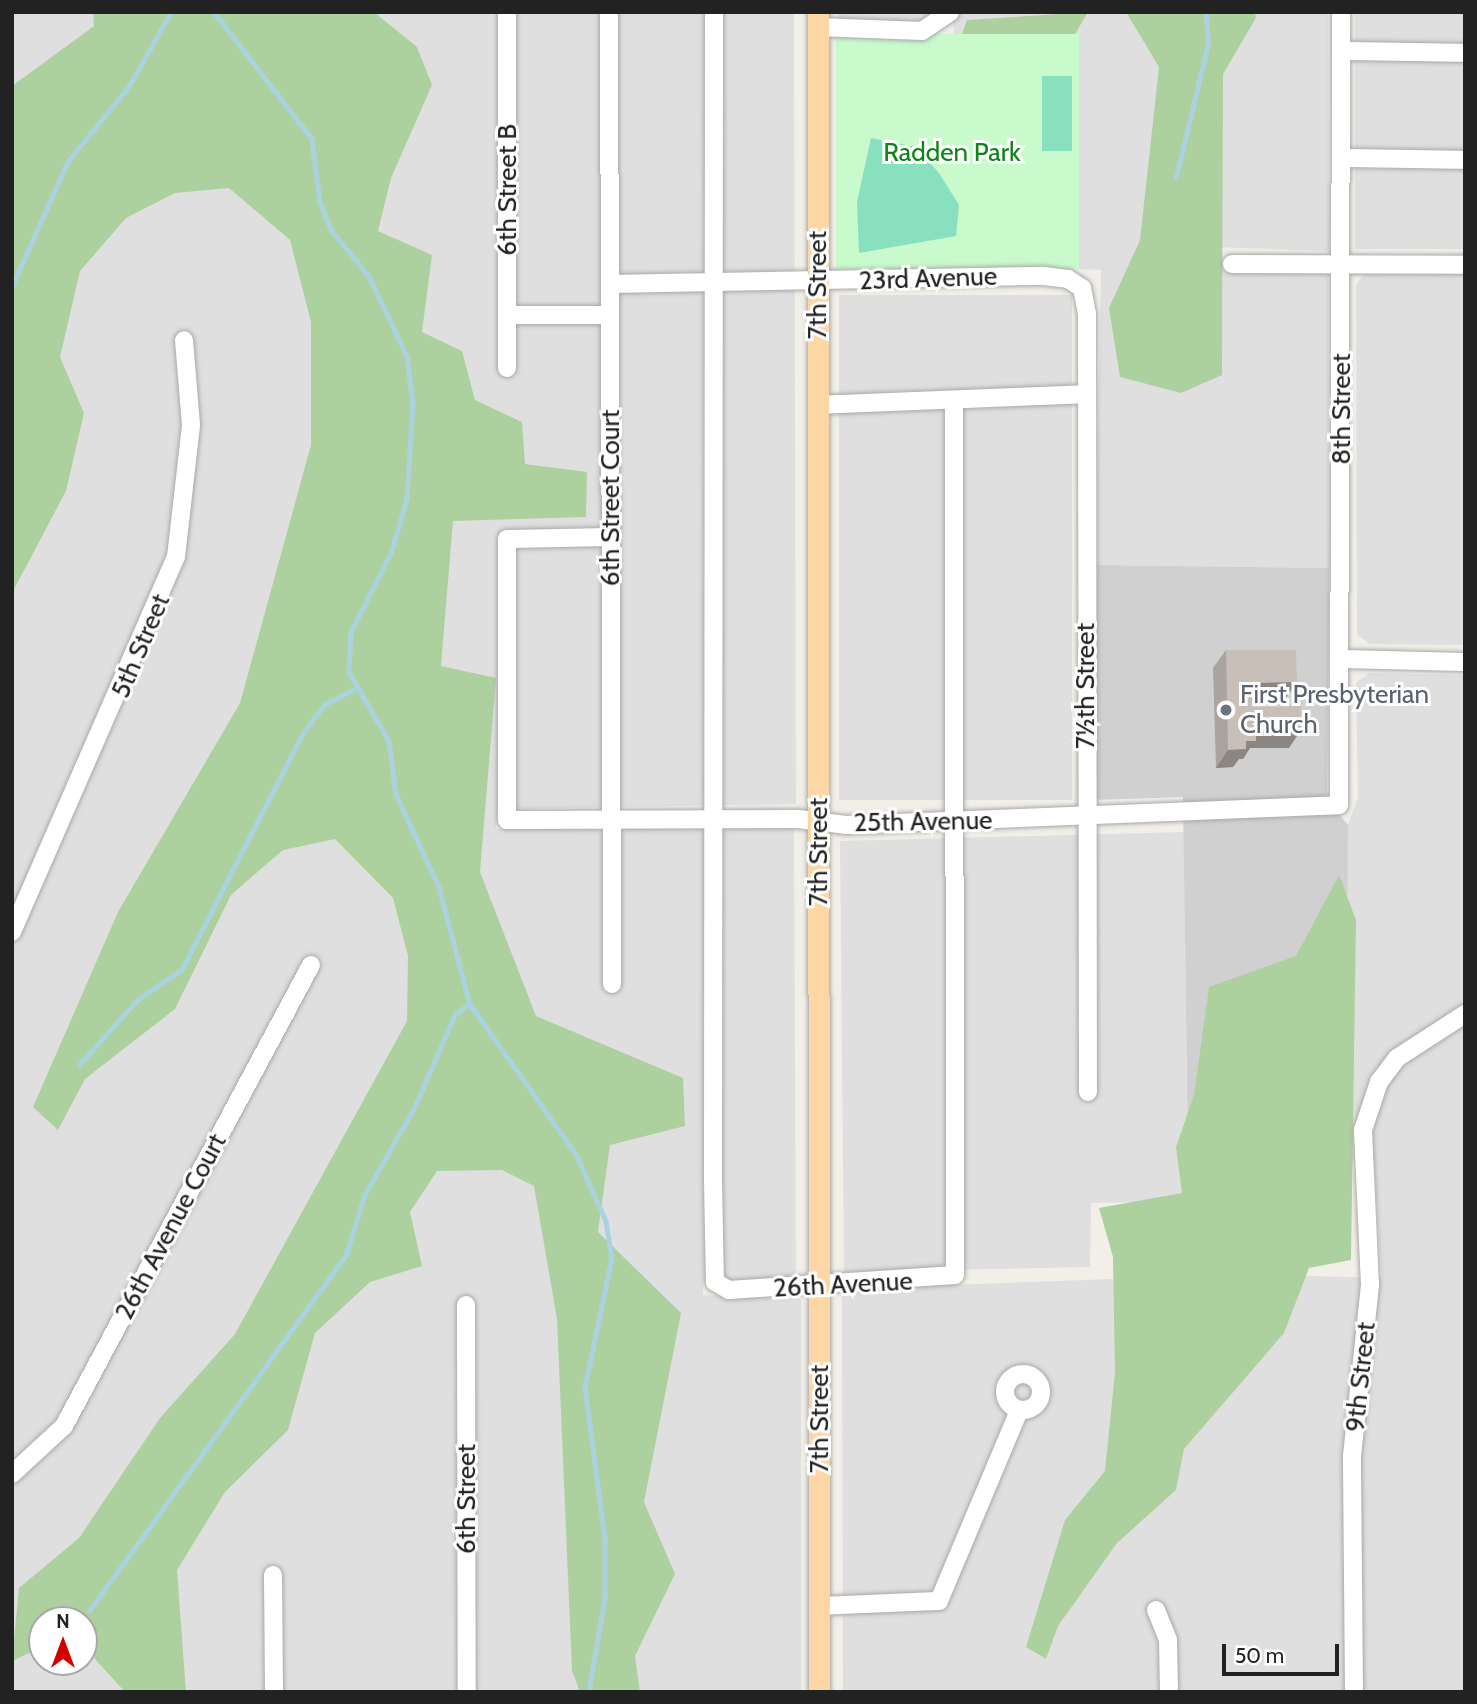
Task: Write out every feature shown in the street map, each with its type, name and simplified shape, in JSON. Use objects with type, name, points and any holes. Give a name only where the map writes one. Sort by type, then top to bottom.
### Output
[{"type":"main road","name":"7th Street","points":[[818,20],[821,1284],[819,1692]]},
{"type":"street","name":"6th Street B","points":[[507,12],[507,368]]},
{"type":"street","name":"6th Street Court","points":[[609,12],[612,985]]},
{"type":"street","points":[[714,12],[714,819]]},
{"type":"street","points":[[818,20],[922,31],[950,12]]},
{"type":"street","name":"8th Street","points":[[1339,805],[1342,659],[1341,12]]},
{"type":"street","points":[[1342,51],[1465,53]]},
{"type":"street","points":[[1341,158],[1465,160]]},
{"type":"street","points":[[1232,264],[1465,265]]},
{"type":"street","name":"23rd Avenue","points":[[610,284],[1044,276],[1077,281]]},
{"type":"street","name":"7½th Street","points":[[1077,281],[1087,314],[1085,818],[1088,1092]]},
{"type":"street","points":[[508,315],[610,315]]},
{"type":"street","name":"5th Street","points":[[12,932],[176,557],[191,425],[184,340]]},
{"type":"street","points":[[818,405],[1087,394]]},
{"type":"street","points":[[954,401],[955,822]]},
{"type":"street","name":"25th Avenue","points":[[611,537],[507,539],[507,820],[955,822],[1339,805]]},
{"type":"street","points":[[1342,659],[1465,662]]},
{"type":"street","name":"26th Avenue","points":[[714,819],[715,1272],[718,1287],[729,1290],[955,1275],[955,822]]},
{"type":"street","name":"26th Avenue Court","points":[[12,1474],[65,1426],[311,965]]},
{"type":"street","name":"9th Street","points":[[1354,1692],[1352,1456],[1370,1285],[1363,1130],[1366,1109],[1389,1069],[1409,1046],[1465,1014]]},
{"type":"street","name":"6th Street","points":[[466,1305],[467,1692]]},
{"type":"street","points":[[819,1606],[939,1601],[1019,1410]]},
{"type":"street","points":[[273,1575],[274,1692]]},
{"type":"street","points":[[1156,1610],[1168,1640],[1169,1692]]},
{"type":"shaded area","points":[[12,12],[794,12],[796,804],[498,809],[496,829],[794,828],[796,1279],[703,1281],[703,1295],[801,1299],[801,1692],[12,1692]]},
{"type":"shaded area","points":[[838,12],[1328,12],[1329,251],[1213,247],[1212,269],[1328,273],[1329,568],[1096,565],[1101,270],[1079,269],[1079,35],[954,36],[953,21],[838,21]]},
{"type":"shaded area","points":[[1355,12],[1465,12],[1465,249],[1355,249]]},
{"type":"shaded area","points":[[1365,273],[1465,274],[1465,645],[1370,644],[1357,635],[1356,285]]},
{"type":"shaded area","points":[[839,295],[1072,295],[1072,800],[839,800]]},
{"type":"shaded area","points":[[1096,565],[1329,568],[1327,799],[1348,825],[1346,1161],[1188,1159],[1183,797],[1093,800]]},
{"type":"shaded area","points":[[1369,673],[1465,675],[1465,1692],[843,1692],[842,1289],[1249,1274],[1382,1278],[1374,1162],[1346,1161],[1348,825],[1358,797],[1356,683]]},
{"type":"shaded area","points":[[1184,832],[1188,1201],[1091,1203],[1090,1267],[844,1272],[840,841]]},
{"type":"green space","points":[[93,12],[374,12],[417,47],[432,85],[391,178],[378,231],[432,255],[422,332],[462,351],[475,400],[522,422],[525,464],[587,472],[586,517],[453,521],[441,666],[496,678],[480,872],[536,1016],[683,1078],[685,1126],[610,1145],[598,1232],[681,1313],[644,1502],[675,1574],[635,1656],[640,1692],[580,1692],[572,1671],[557,1319],[534,1186],[502,1170],[437,1171],[410,1212],[422,1266],[370,1282],[315,1333],[288,1430],[225,1492],[177,1570],[186,1692],[125,1692],[98,1662],[98,1606],[28,1606],[28,1654],[12,1661],[19,1588],[79,1538],[160,1418],[235,1334],[407,1021],[408,956],[393,898],[335,839],[283,850],[231,895],[175,1009],[85,1079],[58,1130],[33,1107],[118,912],[240,703],[311,445],[311,322],[290,240],[229,188],[175,193],[126,218],[80,271],[60,357],[84,413],[66,491],[12,593],[12,86],[94,26]]},
{"type":"green space","points":[[1088,12],[1061,58],[953,60],[967,20]]},
{"type":"green space","points":[[1126,12],[1255,12],[1256,18],[1223,74],[1222,375],[1181,393],[1120,377],[1109,308],[1140,240],[1159,67]]},
{"type":"green space","name":"Radden Park","points":[[836,34],[1079,34],[1079,269],[836,269]]},
{"type":"green space","points":[[1042,76],[1072,76],[1072,151],[1042,151]]},
{"type":"green space","points":[[871,138],[916,147],[939,173],[959,205],[956,236],[859,253],[857,202]]},
{"type":"green space","points":[[1339,875],[1356,920],[1351,1260],[1309,1268],[1284,1333],[1184,1449],[1176,1490],[1117,1543],[1058,1626],[1046,1659],[1026,1647],[1065,1520],[1105,1471],[1115,1372],[1113,1257],[1099,1208],[1182,1193],[1176,1147],[1194,1095],[1209,987],[1296,956]]},
{"type":"building","points":[[1226,650],[1296,650],[1297,682],[1251,683],[1252,707],[1301,706],[1301,730],[1256,731],[1256,741],[1246,741],[1246,749],[1228,750]]},
{"type":"waterway","points":[[12,286],[68,161],[129,86],[171,12]]},
{"type":"waterway","points":[[214,12],[312,139],[320,202],[332,231],[369,276],[407,356],[413,402],[407,499],[392,551],[351,632],[349,672],[389,741],[396,794],[439,887],[470,1004],[576,1154],[606,1221],[612,1258],[585,1387],[605,1538],[605,1598],[589,1692]]},
{"type":"waterway","points":[[1176,177],[1208,44],[1206,12]]},
{"type":"waterway","points":[[79,1065],[137,1000],[182,969],[302,734],[325,704],[354,689]]},
{"type":"waterway","points":[[93,1606],[346,1255],[364,1196],[415,1106],[455,1014],[470,1004]]},
{"type":"place","name":"First Presbyterian Church","points":[[1226,710]]}]
